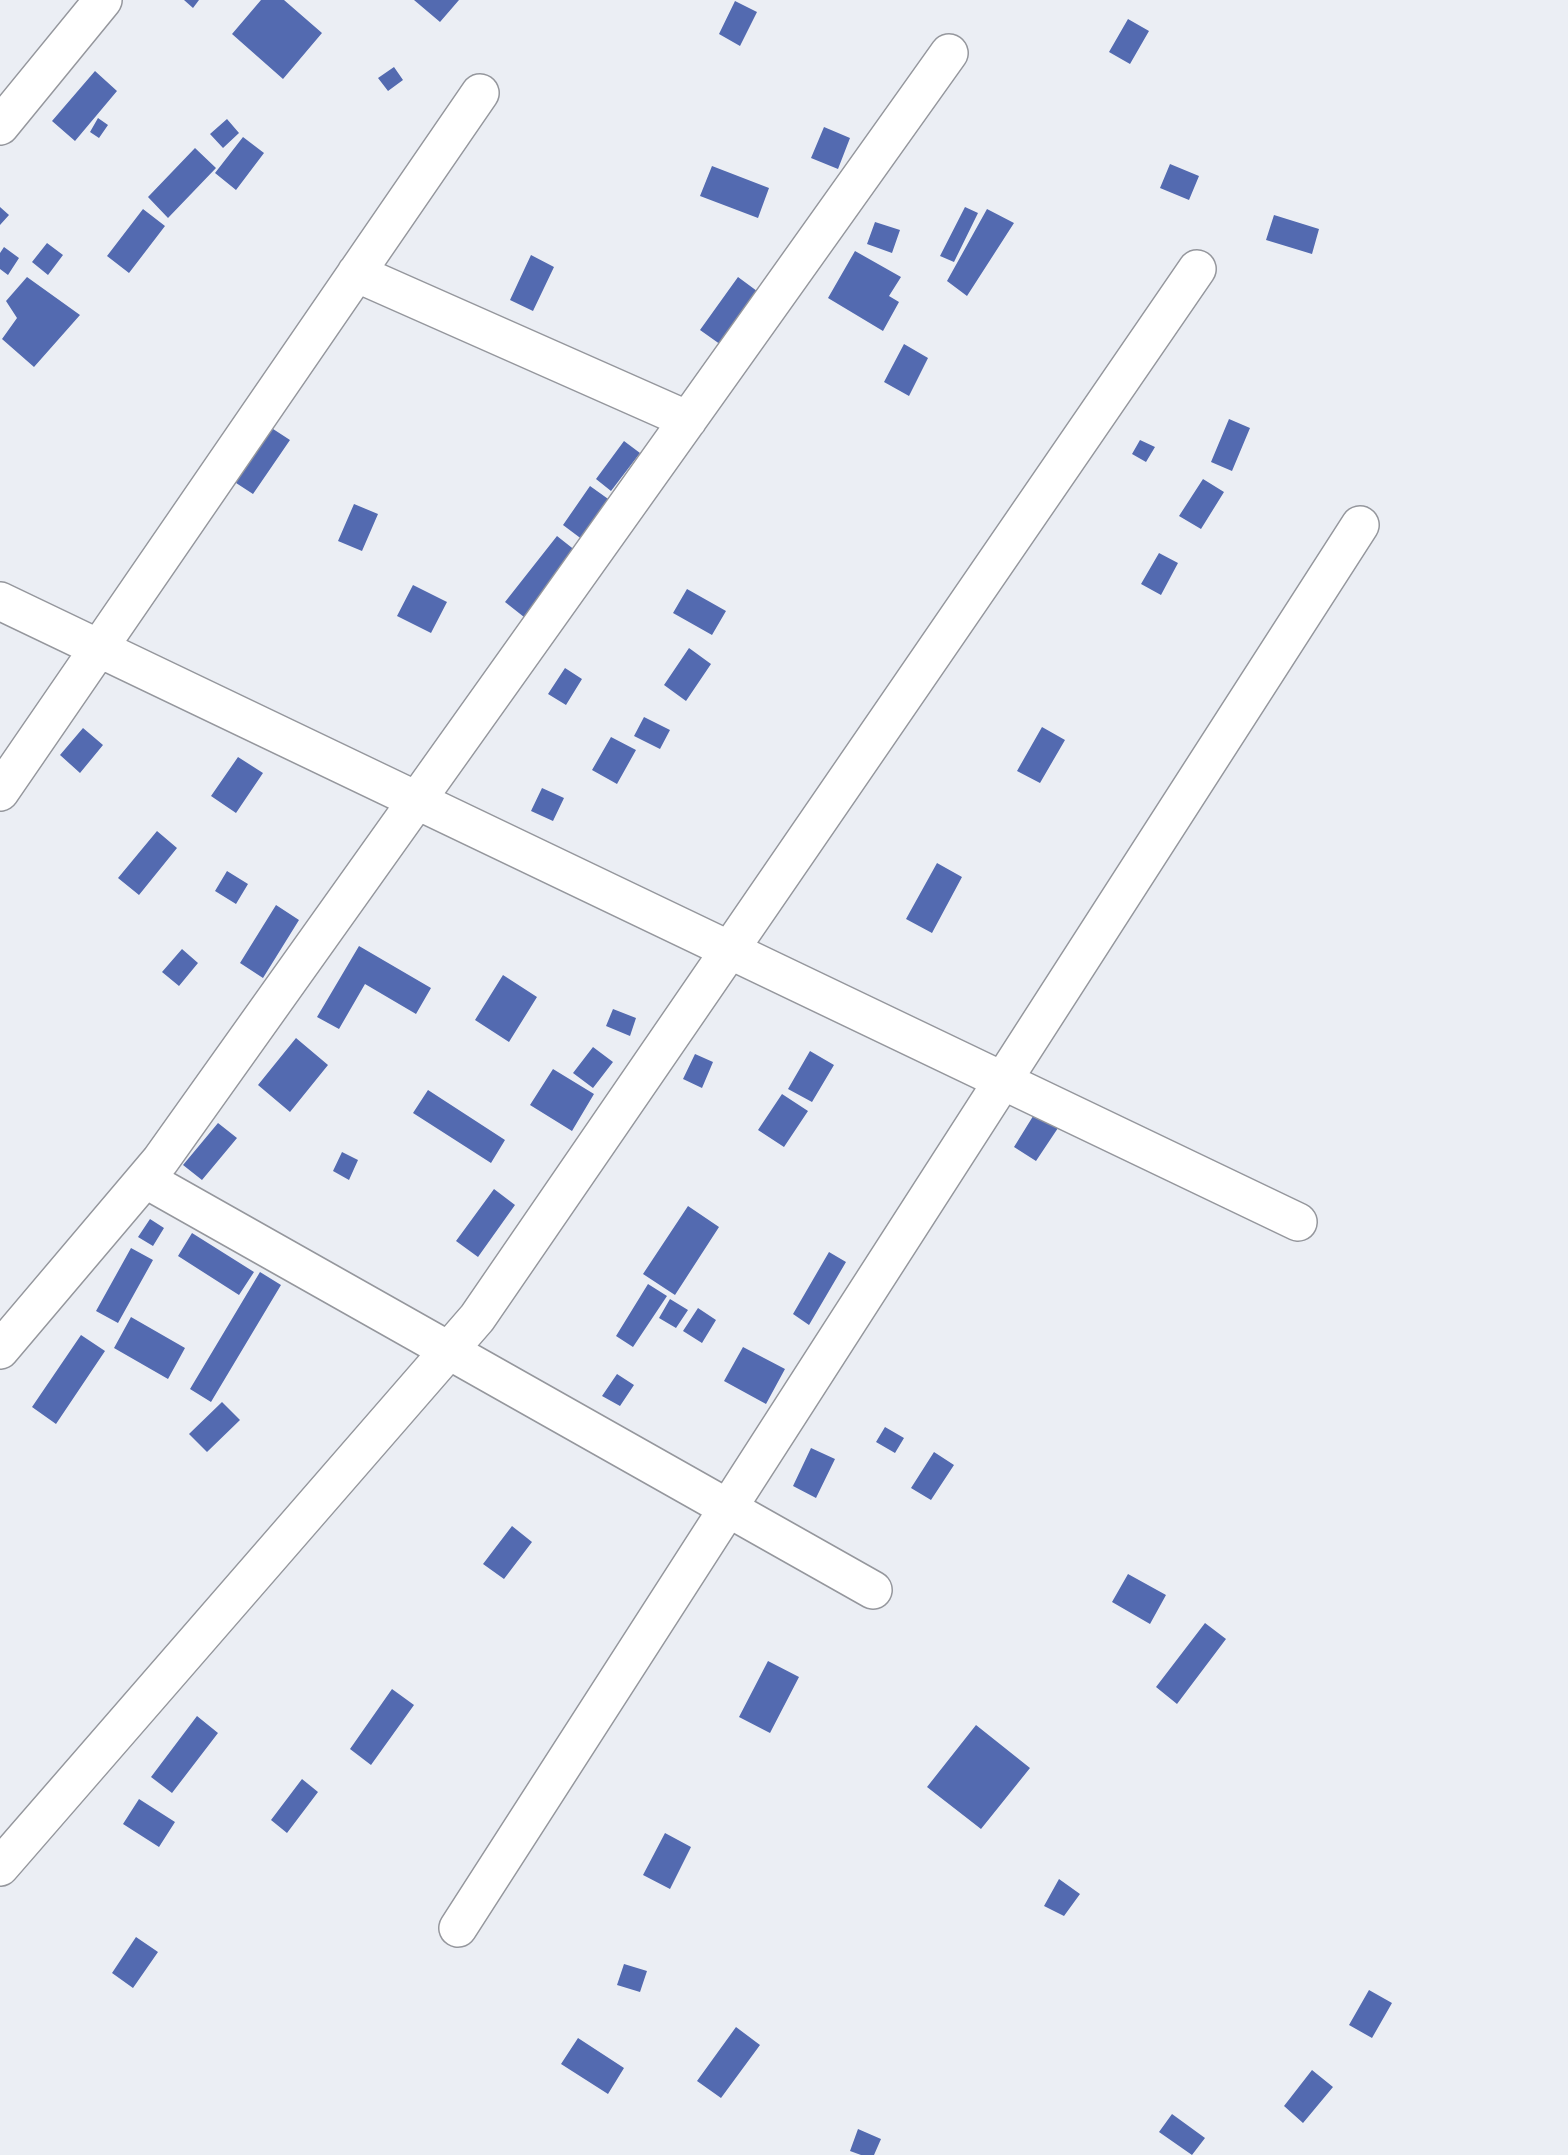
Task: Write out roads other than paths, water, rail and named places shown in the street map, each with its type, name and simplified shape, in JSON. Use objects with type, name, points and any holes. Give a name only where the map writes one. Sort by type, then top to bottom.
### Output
[{"type":"street","points":[[0,126],[103,0]]},
{"type":"street","points":[[0,1350],[160,1161],[949,52]]},
{"type":"street","points":[[0,792],[480,93]]},
{"type":"street","points":[[0,1867],[477,1318],[1196,269]]},
{"type":"street","points":[[356,273],[688,420]]},
{"type":"street","points":[[457,1928],[1360,525]]},
{"type":"street","points":[[0,601],[1298,1222]]},
{"type":"street","points":[[145,1179],[873,1590]]}]
